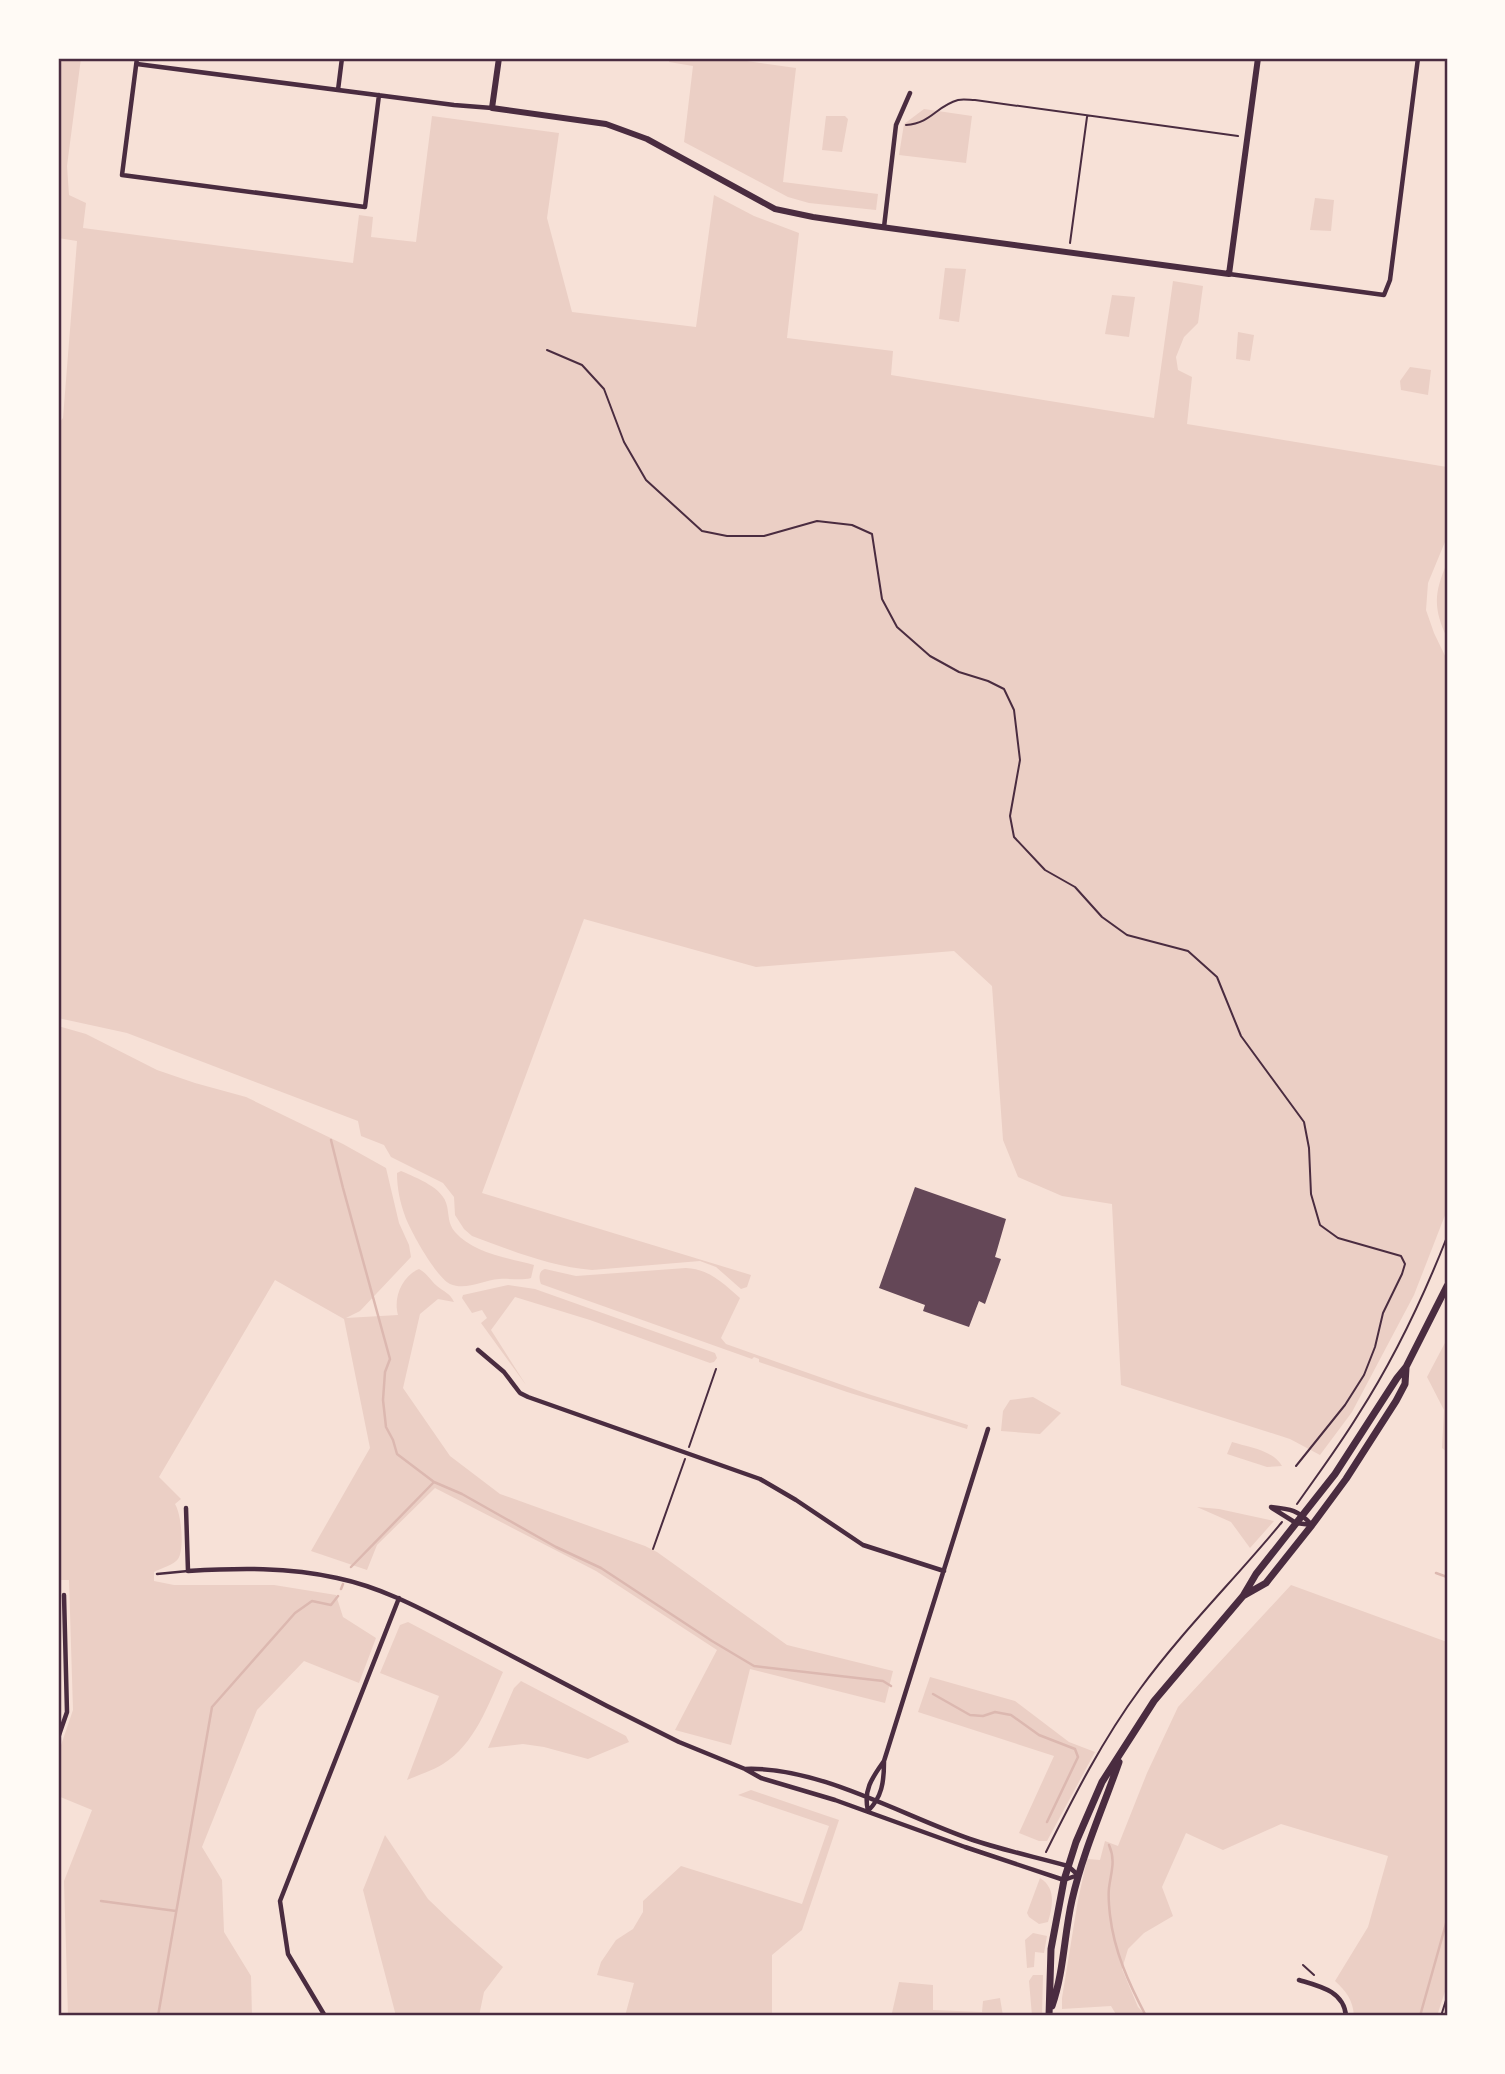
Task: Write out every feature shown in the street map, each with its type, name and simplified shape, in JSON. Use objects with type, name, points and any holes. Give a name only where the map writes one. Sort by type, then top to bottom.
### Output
[{"type":"main road","points":[[1049,2015],[1051,1949],[1064,1880],[1076,1843],[1102,1782],[1154,1701],[1243,1596],[1256,1574],[1335,1474],[1406,1367],[1447,1286]]},
{"type":"main road","points":[[1243,1596],[1266,1583],[1346,1479],[1396,1401],[1405,1384],[1406,1367]]},
{"type":"main road","points":[[1049,2015],[1058,1988],[1065,1938],[1079,1875],[1122,1752]]},
{"type":"street","points":[[338,90],[342,58]]},
{"type":"street","points":[[492,108],[499,58]]},
{"type":"street","points":[[1229,274],[1258,58]]},
{"type":"street","points":[[379,95],[365,207],[122,175],[137,61],[606,124],[647,139],[775,209],[813,217],[1384,295],[1390,280],[1394,253],[1419,58]]},
{"type":"street","points":[[884,227],[896,125],[910,93]]},
{"type":"street","points":[[478,1350],[504,1372],[520,1393],[528,1397],[760,1479],[863,1545],[944,1571]]},
{"type":"street","points":[[868,1812],[877,1802],[884,1780],[884,1761],[988,1429]]},
{"type":"street","points":[[1271,1507],[1292,1509],[1303,1515],[1312,1525],[1296,1523],[1271,1507]]},
{"type":"street","points":[[186,1508],[188,1571],[295,1571],[361,1584],[399,1598],[646,1726],[761,1778],[797,1787],[1064,1880],[1079,1875]]},
{"type":"street","points":[[58,1738],[67,1712],[64,1595]]},
{"type":"street","points":[[325,2016],[288,1954],[280,1901],[399,1598]]},
{"type":"street","points":[[868,1812],[865,1797],[873,1776],[884,1761]]},
{"type":"street","points":[[745,1769],[764,1768],[800,1776],[865,1797],[970,1839],[1068,1866],[1079,1875]]},
{"type":"street","points":[[1299,1980],[1332,1992],[1343,2004],[1346,2016]]},
{"type":"lane","points":[[157,1574],[188,1571]]},
{"type":"path","points":[[896,125],[922,123],[959,100],[975,100],[1238,136]]},
{"type":"path","points":[[1068,252],[1087,116]]},
{"type":"path","points":[[547,350],[582,365],[604,389],[624,442],[646,480],[702,531],[727,536],[765,536],[817,521],[852,525],[872,534],[882,599],[897,627],[930,656],[958,672],[988,681],[1004,690],[1014,709],[1020,760],[1010,816],[1014,837],[1045,870],[1074,887],[1102,917],[1126,935],[1188,951],[1217,976],[1241,1036],[1304,1122],[1309,1148],[1311,1194],[1320,1225],[1338,1238],[1401,1255],[1405,1264],[1383,1313],[1376,1347],[1364,1375],[1345,1405],[1296,1466]]},
{"type":"path","points":[[1292,1509],[1359,1415],[1413,1315],[1447,1237]]},
{"type":"path","points":[[1043,1859],[1081,1784],[1138,1692],[1162,1660],[1285,1518]]},
{"type":"path","points":[[1441,2016],[1447,1997]]},
{"type":"shaded area","points":[[58,58],[81,58],[67,166],[69,195],[86,203],[83,228],[353,263],[359,215],[373,217],[371,237],[416,242],[432,116],[559,133],[547,218],[572,312],[696,327],[714,195],[754,216],[799,233],[787,338],[893,351],[891,375],[1154,418],[1173,281],[1203,286],[1198,323],[1184,337],[1176,357],[1178,370],[1192,377],[1187,424],[1447,467],[1447,537],[1428,583],[1426,610],[1447,660],[1447,1210],[1414,1295],[1352,1412],[1320,1455],[1290,1439],[1121,1385],[1112,1204],[1062,1196],[1018,1177],[1003,1140],[992,986],[954,951],[756,967],[584,919],[482,1193],[751,1275],[747,1287],[741,1289],[716,1267],[700,1261],[592,1270],[546,1262],[472,1236],[455,1215],[454,1197],[443,1183],[391,1157],[384,1145],[361,1136],[358,1121],[127,1033],[58,1018],[58,424],[63,418],[77,241],[58,238]]},
{"type":"shaded area","points":[[670,58],[726,58],[796,68],[783,182],[878,194],[876,210],[809,203],[788,197],[684,142],[693,66],[669,62]]},
{"type":"shaded area","points":[[924,109],[972,116],[966,163],[899,155],[904,124]]},
{"type":"shaded area","points":[[826,116],[845,116],[848,119],[842,152],[822,150]]},
{"type":"shaded area","points":[[1315,198],[1334,200],[1331,231],[1310,230]]},
{"type":"shaded area","points":[[945,268],[966,269],[959,322],[939,319]]},
{"type":"shaded area","points":[[1112,295],[1135,297],[1129,337],[1105,334]]},
{"type":"shaded area","points":[[1238,332],[1254,335],[1250,361],[1236,359]]},
{"type":"shaded area","points":[[1410,367],[1431,370],[1428,395],[1401,390],[1400,381]]},
{"type":"shaded area","points":[[1447,563],[1447,638],[1439,618],[1437,600]]},
{"type":"shaded area","points":[[58,1026],[86,1034],[157,1070],[246,1097],[386,1168],[399,1223],[409,1245],[411,1257],[360,1311],[346,1318],[398,1315],[400,1288],[413,1272],[419,1269],[451,1297],[454,1302],[438,1299],[420,1314],[403,1388],[450,1456],[500,1494],[657,1552],[787,1645],[893,1671],[885,1703],[750,1669],[731,1745],[675,1730],[717,1650],[596,1571],[435,1488],[377,1545],[367,1570],[311,1551],[370,1448],[344,1319],[275,1280],[159,1477],[181,1499],[175,1504],[182,1540],[178,1559],[154,1572],[154,1581],[174,1585],[274,1585],[336,1595],[343,1617],[376,1638],[359,1683],[304,1661],[257,1710],[202,1847],[222,1880],[224,1932],[251,1976],[252,2016],[68,2016],[64,1881],[92,1810],[58,1796],[58,1754],[73,1710],[69,1580],[58,1580]]},
{"type":"shaded area","points":[[401,1171],[429,1184],[441,1194],[447,1206],[451,1226],[462,1239],[492,1254],[534,1265],[531,1278],[499,1279],[468,1286],[456,1286],[444,1280],[424,1253],[405,1216],[397,1173]]},
{"type":"shaded area","points":[[686,1268],[709,1274],[740,1298],[721,1338],[726,1344],[868,1394],[968,1425],[967,1429],[759,1362],[759,1359],[754,1357],[752,1359],[541,1284],[540,1278],[541,1271],[545,1269],[576,1276]]},
{"type":"shaded area","points":[[508,1285],[535,1289],[715,1353],[717,1358],[710,1363],[590,1320],[515,1297],[491,1330],[526,1385],[481,1323],[487,1318],[482,1310],[472,1313],[462,1298],[463,1295]]},
{"type":"shaded area","points":[[1447,1339],[1447,1452],[1442,1448],[1444,1410],[1427,1377]]},
{"type":"shaded area","points":[[1033,1397],[1061,1413],[1040,1434],[1001,1431],[1003,1411],[1010,1400]]},
{"type":"shaded area","points":[[1232,1442],[1273,1456],[1282,1466],[1267,1467],[1227,1454]]},
{"type":"shaded area","points":[[1197,1507],[1274,1521],[1250,1548],[1231,1522]]},
{"type":"shaded area","points":[[58,1580],[60,1712],[58,1717]]},
{"type":"shaded area","points":[[1291,1585],[1447,1642],[1447,1985],[1437,2016],[1354,2016],[1348,1996],[1335,1981],[1368,1927],[1388,1856],[1281,1824],[1223,1850],[1186,1833],[1162,1887],[1173,1916],[1144,1933],[1128,1949],[1122,1969],[1138,2007],[1147,2016],[1117,2016],[1111,2006],[1062,2009],[1078,1900],[1087,1859],[1100,1860],[1105,1841],[1118,1846],[1147,1773],[1178,1707]]},
{"type":"shaded area","points":[[408,1622],[503,1672],[486,1710],[464,1746],[443,1764],[407,1780],[439,1696],[380,1673],[400,1625]]},
{"type":"shaded area","points":[[930,1677],[1015,1701],[1069,1742],[1095,1752],[1047,1841],[1039,1841],[1019,1833],[1054,1756],[918,1712]]},
{"type":"shaded area","points":[[521,1681],[626,1736],[629,1742],[588,1759],[523,1744],[488,1748],[514,1688]]},
{"type":"shaded area","points":[[751,1790],[839,1820],[802,1930],[772,1955],[772,2016],[625,2016],[634,1983],[597,1975],[601,1962],[616,1940],[633,1929],[643,1912],[643,1901],[681,1866],[802,1904],[829,1826],[738,1795]]},
{"type":"shaded area","points":[[385,1835],[428,1899],[503,1967],[484,1992],[479,2016],[396,2016],[363,1890]]},
{"type":"shaded area","points":[[1040,1878],[1049,1887],[1052,1903],[1048,1922],[1039,1924],[1027,1913]]},
{"type":"shaded area","points":[[1033,1933],[1047,1936],[1044,1953],[1035,1952],[1034,1967],[1027,1968],[1025,1940]]},
{"type":"shaded area","points":[[1033,1975],[1043,1975],[1042,2016],[1032,2016],[1029,1981]]},
{"type":"shaded area","points":[[899,1982],[933,1985],[933,2010],[982,2012],[983,2001],[1000,1998],[1003,2016],[889,2016]]},
{"type":"building","points":[[915,1187],[1006,1219],[995,1257],[1001,1259],[985,1304],[979,1301],[969,1327],[923,1311],[925,1305],[879,1288]]},
{"type":"waterway","points":[[331,1140],[390,1359],[385,1372],[383,1400],[386,1427],[397,1454],[434,1482]]},
{"type":"waterway","points":[[351,1567],[434,1482],[462,1494],[556,1547],[601,1568],[754,1666],[883,1681],[891,1686]]},
{"type":"waterway","points":[[1436,1573],[1447,1577]]},
{"type":"waterway","points":[[341,1589],[343,1584]]},
{"type":"waterway","points":[[158,2016],[212,1707],[295,1613],[312,1601],[331,1605],[338,1596]]},
{"type":"waterway","points":[[933,1694],[970,1715],[983,1716],[995,1712],[1011,1715],[1039,1735],[1075,1749],[1078,1757],[1047,1822]]},
{"type":"waterway","points":[[1109,1845],[1113,1861],[1109,1894],[1112,1928],[1123,1967],[1146,2016]]},
{"type":"waterway","points":[[101,1901],[176,1911]]},
{"type":"waterway","points":[[1420,2016],[1447,1920]]}]
